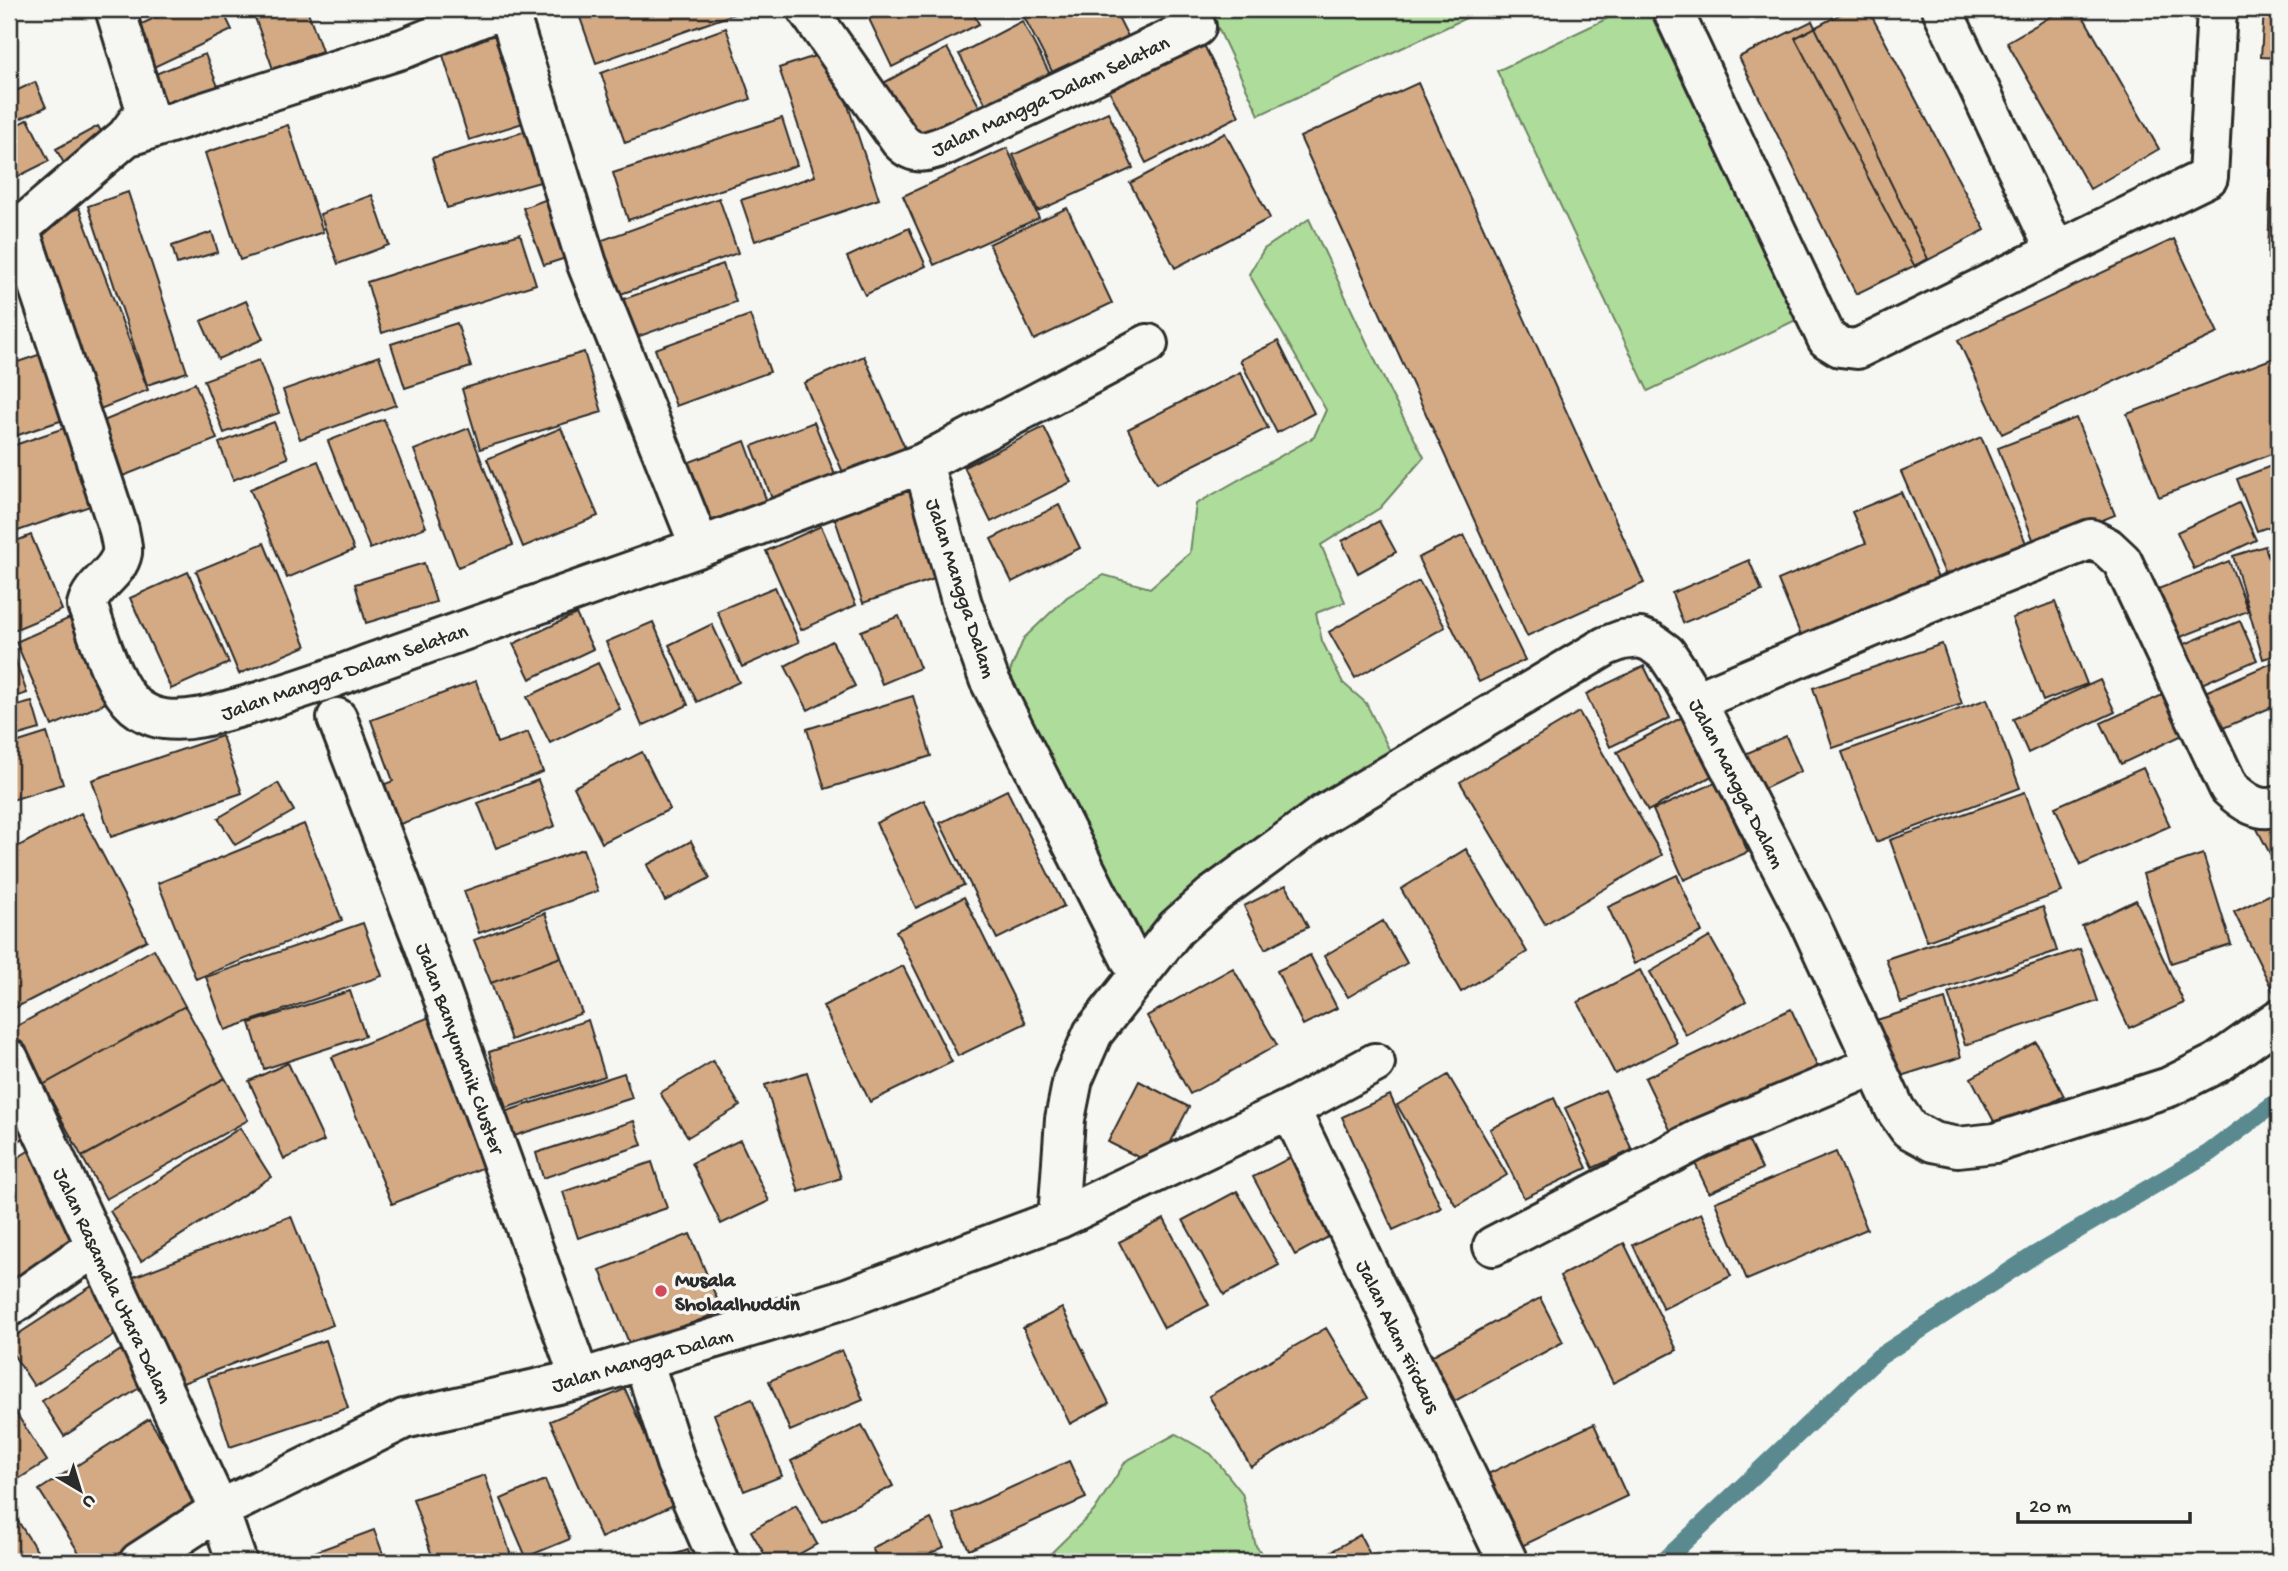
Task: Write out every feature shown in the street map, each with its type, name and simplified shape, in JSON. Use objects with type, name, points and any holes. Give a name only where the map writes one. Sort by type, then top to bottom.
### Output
[{"type":"street","points":[[115,9],[146,110],[126,137]]},
{"type":"street","points":[[126,137],[405,48],[502,9]]},
{"type":"street","points":[[508,9],[587,264],[700,547]]},
{"type":"street","name":"Jalan Mangga Dalam Selatan","points":[[807,9],[900,141],[906,148],[920,154],[959,140],[1196,27]]},
{"type":"street","points":[[1672,9],[1827,339],[1840,347],[1857,349],[2208,177],[2217,9]]},
{"type":"street","points":[[1942,9],[2056,252]]},
{"type":"street","name":"Jalan Mangga Dalam Selatan","points":[[126,137],[23,225],[22,237],[119,530],[122,552],[117,564],[90,595],[87,605],[115,678],[124,693],[141,710],[164,719],[213,715],[316,685],[700,547],[923,463]]},
{"type":"street","points":[[923,463],[1148,344]]},
{"type":"street","name":"Jalan Mangga Dalam","points":[[923,463],[962,604],[989,679],[1139,976]]},
{"type":"street","points":[[1696,701],[2091,539],[2107,547],[2122,561],[2230,788],[2245,802],[2269,810],[2279,806]]},
{"type":"street","name":"Jalan Mangga Dalam","points":[[139,1562],[219,1510],[404,1419],[580,1379],[847,1298],[1058,1219],[1065,1119],[1073,1079],[1093,1033],[1176,928],[1203,904],[1324,814],[1606,646],[1622,640],[1640,638],[1666,653],[1696,701],[1809,921],[1895,1109],[1909,1129],[1933,1142],[1958,1147],[1995,1143],[2169,1087],[2217,1063],[2279,1019]]},
{"type":"street","name":"Jalan Banyumanik Cluster","points":[[337,718],[424,944],[580,1379]]},
{"type":"street","name":"Jalan Rasamala Utara Dalam","points":[[9,1059],[219,1510],[237,1562]]},
{"type":"street","points":[[1058,1219],[1290,1109],[1375,1063]]},
{"type":"street","points":[[1493,1247],[1701,1138],[1875,1065]]},
{"type":"street","name":"Jalan Alam Firdaus","points":[[1290,1109],[1508,1562]]},
{"type":"street","points":[[9,1307],[96,1246]]},
{"type":"street","points":[[643,1360],[676,1463],[719,1562]]},
{"type":"green space","points":[[1209,9],[1485,9],[1259,115]]},
{"type":"green space","points":[[1627,9],[1648,9],[1796,320],[1648,391],[1497,71]]},
{"type":"green space","points":[[1309,219],[1391,394],[1424,457],[1380,508],[1321,545],[1345,602],[1316,613],[1322,641],[1343,683],[1366,703],[1389,749],[1390,765],[1230,867],[1143,936],[1008,676],[1024,638],[1067,597],[1104,575],[1150,588],[1190,553],[1196,504],[1314,437],[1326,410],[1249,274],[1264,249]]},
{"type":"green space","points":[[1176,1434],[1211,1454],[1242,1493],[1256,1546],[1268,1562],[1042,1562],[1094,1511],[1126,1461]]},
{"type":"building","points":[[174,9],[222,9],[232,30],[154,67],[135,27]]},
{"type":"building","points":[[252,9],[307,9],[322,51],[273,69]]},
{"type":"building","points":[[577,9],[748,9],[596,63]]},
{"type":"building","points":[[889,9],[971,9],[979,24],[892,67],[869,19]]},
{"type":"building","points":[[1020,9],[1114,9],[1133,46],[1059,85]]},
{"type":"building","points":[[1850,9],[1868,9],[1985,230],[1915,267],[1795,38]]},
{"type":"building","points":[[2064,9],[2079,9],[2159,149],[2090,189],[2007,42]]},
{"type":"building","points":[[2264,9],[2279,9],[2279,58],[2261,57]]},
{"type":"building","points":[[1022,21],[1053,80],[991,114],[959,54]]},
{"type":"building","points":[[1812,21],[1928,259],[1856,294],[1739,57]]},
{"type":"building","points":[[726,28],[751,99],[625,143],[601,73]]},
{"type":"building","points":[[501,33],[529,121],[469,140],[442,52]]},
{"type":"building","points":[[1201,39],[1239,116],[1146,163],[1107,86]]},
{"type":"building","points":[[947,48],[982,111],[915,148],[880,85]]},
{"type":"building","points":[[830,51],[879,199],[755,241],[741,200],[815,176],[779,68]]},
{"type":"building","points":[[205,54],[221,94],[164,116],[148,77]]},
{"type":"building","points":[[9,66],[16,84],[9,87]]},
{"type":"building","points":[[2273,81],[2279,81],[2279,259],[2268,259]]},
{"type":"building","points":[[35,82],[46,107],[9,124],[9,94]]},
{"type":"building","points":[[1418,83],[1644,583],[1527,636],[1300,137]]},
{"type":"building","points":[[1108,112],[1133,168],[1038,211],[1013,155]]},
{"type":"building","points":[[782,118],[797,165],[628,220],[613,173]]},
{"type":"building","points":[[28,119],[49,161],[9,181],[9,129]]},
{"type":"building","points":[[288,125],[323,232],[240,260],[205,153]]},
{"type":"building","points":[[98,126],[109,146],[67,169],[56,149]]},
{"type":"building","points":[[527,131],[540,182],[447,208],[432,158]]},
{"type":"building","points":[[1225,133],[1270,218],[1175,268],[1130,183]]},
{"type":"building","points":[[1007,148],[1039,218],[934,265],[903,196]]},
{"type":"building","points":[[128,192],[187,372],[147,385],[88,206]]},
{"type":"building","points":[[372,195],[389,245],[338,264],[320,214]]},
{"type":"building","points":[[550,198],[572,256],[544,265],[523,208]]},
{"type":"building","points":[[719,198],[738,253],[615,296],[597,242]]},
{"type":"building","points":[[79,208],[148,390],[95,411],[26,228]]},
{"type":"building","points":[[1067,208],[1112,303],[1034,340],[989,244]]},
{"type":"building","points":[[909,228],[926,266],[865,295],[847,257]]},
{"type":"building","points":[[212,232],[218,252],[177,264],[172,246]]},
{"type":"building","points":[[520,234],[536,284],[382,333],[367,282]]},
{"type":"building","points":[[2174,239],[2218,333],[2002,434],[1958,340]]},
{"type":"building","points":[[723,264],[736,302],[634,338],[621,300]]},
{"type":"building","points":[[246,301],[263,339],[218,359],[201,321]]},
{"type":"building","points":[[750,315],[770,372],[676,406],[655,349]]},
{"type":"building","points":[[457,323],[471,367],[405,388],[391,344]]},
{"type":"building","points":[[1278,341],[1314,413],[1277,433],[1240,360]]},
{"type":"building","points":[[584,352],[602,412],[480,449],[462,389]]},
{"type":"building","points":[[44,353],[66,419],[9,438],[9,365]]},
{"type":"building","points":[[379,356],[396,405],[300,439],[283,390]]},
{"type":"building","points":[[864,356],[909,457],[848,484],[804,383]]},
{"type":"building","points":[[2279,356],[2279,451],[2159,497],[2127,414]]},
{"type":"building","points":[[259,360],[279,413],[224,433],[204,380]]},
{"type":"building","points":[[1240,372],[1268,428],[1156,484],[1128,429]]},
{"type":"building","points":[[195,383],[217,439],[123,476],[101,422]]},
{"type":"building","points":[[2076,418],[2115,515],[2036,547],[1998,448]]},
{"type":"building","points":[[384,419],[426,527],[370,549],[328,441]]},
{"type":"building","points":[[274,422],[288,458],[233,480],[219,443]]},
{"type":"building","points":[[814,422],[837,480],[774,504],[752,446]]},
{"type":"building","points":[[67,427],[93,505],[9,534],[9,447]]},
{"type":"building","points":[[1044,427],[1071,482],[991,522],[964,467]]},
{"type":"building","points":[[469,428],[513,545],[458,567],[414,450]]},
{"type":"building","points":[[561,428],[598,516],[523,547],[487,459]]},
{"type":"building","points":[[1981,437],[2029,550],[1950,585],[1901,472]]},
{"type":"building","points":[[745,441],[767,502],[702,527],[679,466]]},
{"type":"building","points":[[318,461],[354,550],[287,578],[250,489]]},
{"type":"building","points":[[2279,463],[2279,523],[2257,531],[2237,479]]},
{"type":"building","points":[[913,489],[943,576],[863,603],[834,516]]},
{"type":"building","points":[[1901,492],[1943,590],[1806,648],[1778,580],[1866,543],[1852,512]]},
{"type":"building","points":[[2239,503],[2256,540],[2194,569],[2177,532]]},
{"type":"building","points":[[1059,505],[1080,548],[1012,582],[991,539]]},
{"type":"building","points":[[1379,521],[1396,552],[1358,573],[1342,541]]},
{"type":"building","points":[[821,526],[856,605],[801,630],[766,551]]},
{"type":"building","points":[[31,535],[62,610],[9,632],[9,544]]},
{"type":"building","points":[[1464,535],[1525,660],[1479,682],[1418,558]]},
{"type":"building","points":[[264,543],[306,646],[239,674],[196,571]]},
{"type":"building","points":[[2265,546],[2277,585],[2279,584],[2279,654],[2263,659],[2233,556]]},
{"type":"building","points":[[1749,560],[1762,591],[1683,623],[1672,593]]},
{"type":"building","points":[[2229,561],[2248,611],[2178,638],[2158,589]]},
{"type":"building","points":[[424,563],[436,602],[366,623],[355,584]]},
{"type":"building","points":[[188,572],[229,663],[171,689],[130,598]]},
{"type":"building","points":[[1419,581],[1445,627],[1355,678],[1329,632]]},
{"type":"building","points":[[775,587],[799,642],[742,667],[717,611]]},
{"type":"building","points":[[2055,602],[2087,684],[2043,701],[2012,618]]},
{"type":"building","points":[[576,614],[593,649],[530,679],[513,644]]},
{"type":"building","points":[[899,616],[920,668],[882,684],[861,631]]},
{"type":"building","points":[[72,617],[108,702],[52,726],[16,642]]},
{"type":"building","points":[[2240,621],[2257,660],[2197,686],[2180,646]]},
{"type":"building","points":[[653,622],[688,705],[642,726],[606,642]]},
{"type":"building","points":[[712,624],[739,682],[697,702],[669,645]]},
{"type":"building","points":[[832,641],[855,686],[808,710],[785,666]]},
{"type":"building","points":[[1942,644],[1962,704],[1833,748],[1813,688]]},
{"type":"building","points":[[11,648],[27,693],[9,699],[9,649]]},
{"type":"building","points":[[2279,660],[2279,704],[2221,729],[2205,692]]},
{"type":"building","points":[[598,663],[620,709],[550,743],[527,697]]},
{"type":"building","points":[[1644,666],[1670,718],[1610,747],[1586,694]]},
{"type":"building","points":[[2100,680],[2115,712],[2028,753],[2013,719]]},
{"type":"building","points":[[476,681],[497,743],[528,732],[543,772],[392,827],[378,787],[393,781],[371,720]]},
{"type":"building","points":[[2171,691],[2189,732],[2121,764],[2101,723]]},
{"type":"building","points":[[913,696],[931,756],[825,789],[807,729]]},
{"type":"building","points":[[1987,699],[2020,788],[1876,842],[1842,752]]},
{"type":"building","points":[[32,702],[40,729],[9,738],[9,708]]},
{"type":"building","points":[[1579,712],[1662,855],[1545,924],[1460,782]]},
{"type":"building","points":[[1688,714],[1719,772],[1648,811],[1617,752]]},
{"type":"building","points":[[47,733],[63,784],[9,801],[9,745]]},
{"type":"building","points":[[222,736],[242,793],[111,837],[92,780]]},
{"type":"building","points":[[1786,736],[1801,771],[1762,790],[1745,754]]},
{"type":"building","points":[[642,752],[670,809],[602,843],[574,787]]},
{"type":"building","points":[[2143,768],[2170,826],[2081,865],[2055,807]]},
{"type":"building","points":[[538,780],[555,826],[496,848],[478,803]]},
{"type":"building","points":[[1717,782],[1748,852],[1684,880],[1653,810]]},
{"type":"building","points":[[278,783],[294,811],[235,845],[218,818]]},
{"type":"building","points":[[1007,790],[1064,906],[997,939],[940,823]]},
{"type":"building","points":[[2025,792],[2062,892],[1927,941],[1890,840]]},
{"type":"building","points":[[924,800],[964,885],[916,908],[876,823]]},
{"type":"building","points":[[81,813],[147,940],[9,1011],[9,851]]},
{"type":"building","points":[[2279,817],[2279,871],[2257,829]]},
{"type":"building","points":[[304,824],[342,920],[196,979],[158,883]]},
{"type":"building","points":[[691,841],[710,878],[665,901],[647,865]]},
{"type":"building","points":[[583,849],[598,891],[479,933],[464,891]]},
{"type":"building","points":[[1466,849],[1527,952],[1461,992],[1401,889]]},
{"type":"building","points":[[2203,854],[2231,944],[2171,963],[2143,874]]},
{"type":"building","points":[[1677,875],[1702,932],[1634,964],[1608,907]]},
{"type":"building","points":[[1286,885],[1308,927],[1265,949],[1244,906]]},
{"type":"building","points":[[2279,890],[2279,991],[2274,993],[2234,912]]},
{"type":"building","points":[[964,897],[1026,1023],[958,1056],[896,931]]},
{"type":"building","points":[[2136,900],[2184,1003],[2129,1028],[2082,926]]},
{"type":"building","points":[[2043,907],[2057,951],[1901,1003],[1886,959]]},
{"type":"building","points":[[545,913],[561,957],[491,983],[474,940]]},
{"type":"building","points":[[1383,921],[1407,963],[1348,997],[1324,956]]},
{"type":"building","points":[[363,923],[382,976],[225,1030],[206,977]]},
{"type":"building","points":[[1710,937],[1746,1001],[1686,1035],[1650,972]]},
{"type":"building","points":[[154,949],[185,1006],[43,1085],[12,1029]]},
{"type":"building","points":[[2080,949],[2098,1001],[1965,1045],[1948,993]]},
{"type":"building","points":[[1310,955],[1337,1008],[1303,1025],[1277,971]]},
{"type":"building","points":[[561,957],[582,1013],[511,1040],[491,983]]},
{"type":"building","points":[[903,966],[952,1062],[870,1102],[823,1006]]},
{"type":"building","points":[[1233,968],[1277,1045],[1190,1094],[1147,1016]]},
{"type":"building","points":[[1640,970],[1677,1043],[1615,1074],[1578,1002]]},
{"type":"building","points":[[350,991],[365,1036],[264,1069],[250,1023]]},
{"type":"building","points":[[1945,999],[1961,1057],[1888,1080],[1870,1022]]},
{"type":"building","points":[[185,1006],[225,1078],[82,1157],[43,1085]]},
{"type":"building","points":[[1791,1009],[1818,1068],[1673,1136],[1645,1078]]},
{"type":"building","points":[[432,1016],[492,1164],[392,1204],[332,1057]]},
{"type":"building","points":[[588,1020],[605,1076],[506,1108],[489,1052]]},
{"type":"building","points":[[2036,1042],[2064,1096],[1999,1131],[1971,1078]]},
{"type":"building","points":[[713,1061],[740,1106],[688,1137],[660,1093]]},
{"type":"building","points":[[288,1063],[324,1141],[284,1159],[249,1081]]},
{"type":"building","points":[[807,1072],[841,1178],[799,1192],[765,1085]]},
{"type":"building","points":[[624,1073],[632,1098],[511,1137],[504,1112]]},
{"type":"building","points":[[1448,1075],[1507,1175],[1456,1206],[1397,1105]]},
{"type":"building","points":[[225,1078],[248,1120],[106,1199],[82,1157]]},
{"type":"building","points":[[1139,1081],[1189,1107],[1158,1167],[1108,1142]]},
{"type":"building","points":[[1605,1090],[1632,1150],[1593,1168],[1565,1108]]},
{"type":"building","points":[[1390,1095],[1441,1208],[1393,1230],[1342,1117]]},
{"type":"building","points":[[1554,1098],[1587,1168],[1524,1198],[1490,1129]]},
{"type":"building","points":[[9,1113],[26,1136],[9,1148]]},
{"type":"building","points":[[1736,1115],[1762,1169],[1709,1193],[1684,1140]]},
{"type":"building","points":[[634,1121],[642,1145],[543,1178],[536,1153]]},
{"type":"building","points":[[240,1128],[271,1177],[141,1261],[110,1211]]},
{"type":"building","points":[[740,1140],[769,1201],[721,1224],[692,1163]]},
{"type":"building","points":[[30,1150],[86,1237],[14,1283],[9,1274],[9,1163]]},
{"type":"building","points":[[1836,1152],[1867,1229],[1747,1280],[1715,1202]]},
{"type":"building","points":[[1293,1156],[1334,1234],[1295,1255],[1253,1177]]},
{"type":"building","points":[[652,1162],[667,1208],[578,1238],[563,1192]]},
{"type":"building","points":[[1237,1191],[1279,1265],[1224,1295],[1183,1220]]},
{"type":"building","points":[[1701,1213],[1731,1276],[1663,1309],[1633,1245]]},
{"type":"building","points":[[291,1216],[333,1325],[175,1386],[133,1277]]},
{"type":"building","points":[[1164,1219],[1209,1305],[1164,1328],[1119,1242]]},
{"type":"building","name":"Musala Sholaalhuddin","points":[[690,1234],[722,1311],[631,1348],[600,1270]]},
{"type":"building","points":[[1624,1243],[1677,1350],[1613,1383],[1560,1276]]},
{"type":"building","points":[[92,1286],[120,1331],[34,1386],[9,1348],[9,1340]]},
{"type":"building","points":[[1540,1298],[1563,1342],[1455,1401],[1431,1356]]},
{"type":"building","points":[[1062,1308],[1109,1403],[1070,1424],[1023,1328]]},
{"type":"building","points":[[1326,1328],[1368,1398],[1251,1467],[1209,1396]]},
{"type":"building","points":[[326,1340],[348,1408],[230,1447],[208,1378]]},
{"type":"building","points":[[121,1350],[144,1385],[64,1436],[42,1401]]},
{"type":"building","points":[[842,1350],[863,1400],[790,1431],[769,1381]]},
{"type":"building","points":[[625,1389],[676,1504],[601,1538],[550,1421]]},
{"type":"building","points":[[752,1399],[782,1476],[744,1491],[714,1414]]},
{"type":"building","points":[[9,1402],[47,1461],[9,1485]]},
{"type":"building","points":[[149,1419],[204,1505],[115,1562],[85,1562],[39,1490]]},
{"type":"building","points":[[1594,1424],[1627,1496],[1509,1552],[1475,1480]]},
{"type":"building","points":[[862,1425],[893,1486],[822,1522],[791,1461]]},
{"type":"building","points":[[1069,1461],[1086,1498],[969,1550],[953,1514]]},
{"type":"building","points":[[485,1475],[513,1562],[434,1562],[413,1499]]},
{"type":"building","points":[[545,1480],[570,1539],[526,1557],[501,1499]]},
{"type":"building","points":[[796,1505],[817,1544],[785,1562],[769,1562],[751,1531]]},
{"type":"building","points":[[9,1507],[44,1562],[9,1562]]},
{"type":"building","points":[[931,1519],[944,1547],[912,1562],[879,1562],[872,1548]]},
{"type":"building","points":[[374,1530],[386,1562],[288,1562]]},
{"type":"building","points":[[1360,1535],[1374,1562],[1315,1561]]},
{"type":"building","points":[[688,1550],[692,1562],[651,1562]]},
{"type":"waterway","points":[[1663,1562],[1879,1357],[2033,1256],[2209,1153],[2279,1100]]},
{"type":"place","name":"Musala Sholaalhuddin","points":[[661,1291]]}]
